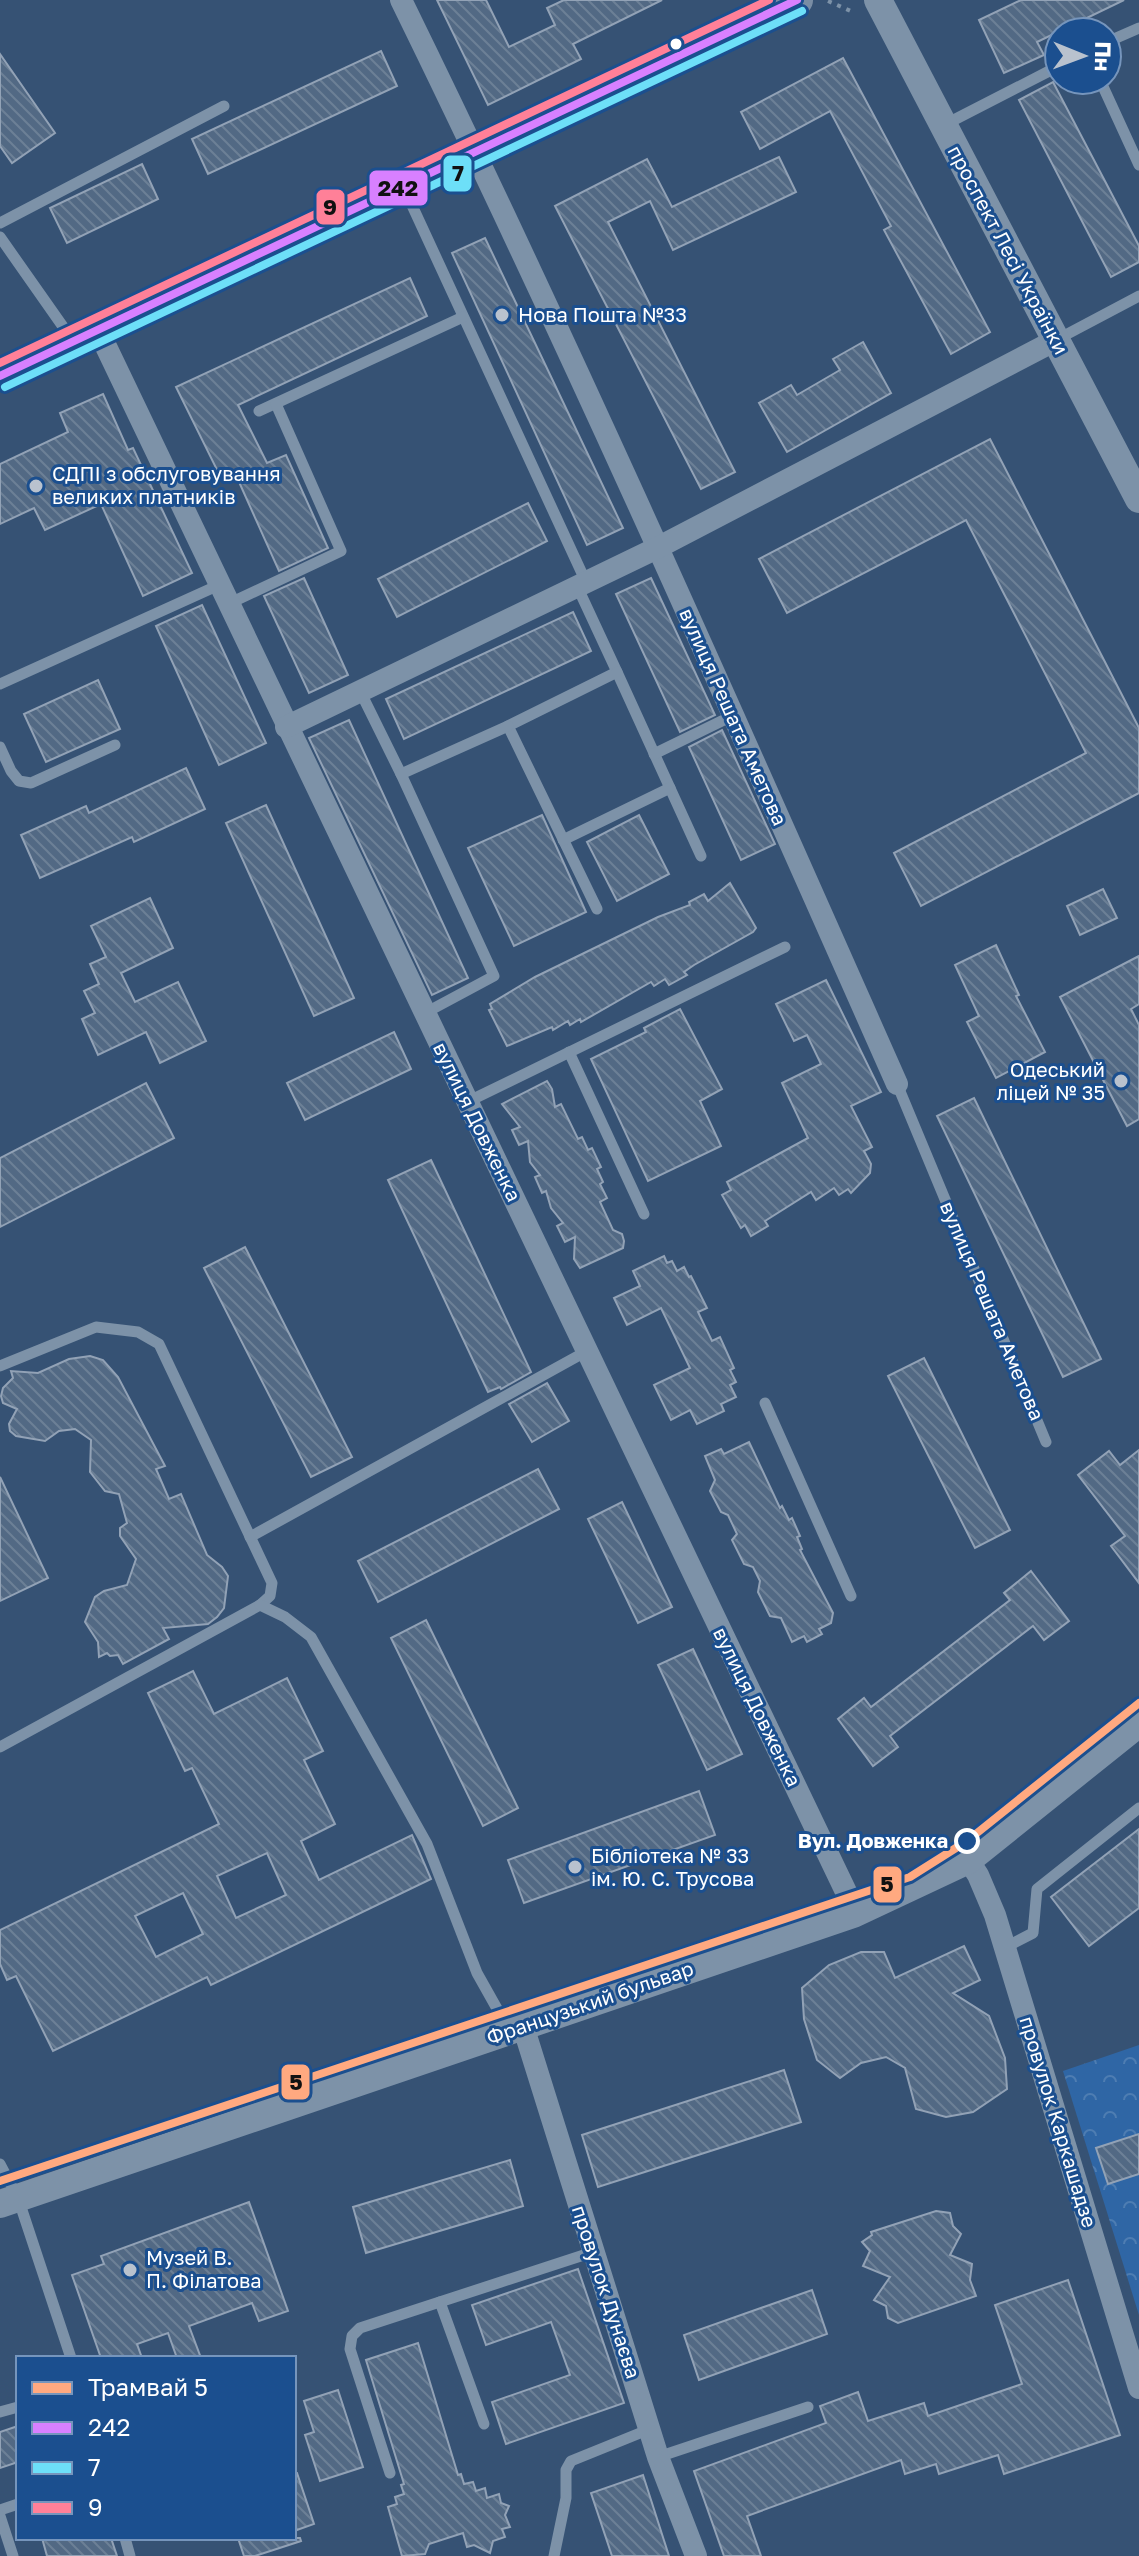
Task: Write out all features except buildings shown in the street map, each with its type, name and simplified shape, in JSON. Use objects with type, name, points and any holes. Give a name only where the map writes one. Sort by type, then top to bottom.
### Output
[{"type":"main road","points":[[0,376],[797,0]]},
{"type":"street","name":"вулиця Решата Аметова","points":[[401,0],[476,153],[734,715],[897,1084]]},
{"type":"street","name":"проспект Лесі Українки","points":[[865,6],[943,125],[1139,499]]},
{"type":"street","name":"вулиця Довженка","points":[[86,337],[224,595],[849,1898],[853,1914]]},
{"type":"street","points":[[286,727],[657,548],[1056,340]]},
{"type":"street","name":"Французький бульвар","points":[[9,2201],[853,1914],[968,1860],[1139,1723]]},
{"type":"street","name":"провулок Каркашадзе","points":[[968,1860],[978,1875],[1004,1948],[1139,2388]]},
{"type":"street","name":"провулок Дунаєва","points":[[516,2028],[593,2252],[658,2457],[696,2556]]},
{"type":"lane","points":[[943,125],[1043,74]]},
{"type":"lane","points":[[1107,96],[1139,165]]},
{"type":"lane","points":[[0,223],[224,106]]},
{"type":"lane","points":[[403,187],[701,856]]},
{"type":"lane","points":[[0,237],[86,337]]},
{"type":"lane","points":[[1056,340],[1139,296]]},
{"type":"lane","points":[[259,411],[463,317]]},
{"type":"lane","points":[[0,684],[341,551],[276,404]]},
{"type":"lane","points":[[401,774],[617,672]]},
{"type":"lane","points":[[360,691],[494,976],[424,1014]]},
{"type":"lane","points":[[654,754],[734,715]]},
{"type":"lane","points":[[508,726],[597,909]]},
{"type":"lane","points":[[0,747],[19,781],[31,783],[115,745]]},
{"type":"lane","points":[[563,840],[670,788]]},
{"type":"lane","points":[[467,1102],[785,947]]},
{"type":"lane","points":[[569,1052],[644,1214]]},
{"type":"lane","name":"вулиця Решата Аметова","points":[[897,1084],[1046,1442]]},
{"type":"lane","points":[[0,1366],[96,1327],[138,1332],[159,1344],[272,1583],[270,1596],[260,1605],[0,1747]]},
{"type":"lane","points":[[250,1537],[587,1351]]},
{"type":"lane","points":[[765,1403],[851,1596]]},
{"type":"lane","points":[[260,1605],[285,1617],[311,1637],[427,1844],[477,1973],[516,2028]]},
{"type":"lane","points":[[1004,1948],[1033,1933],[1037,1889],[1139,1808]]},
{"type":"lane","points":[[0,2164],[9,2201],[70,2356]]},
{"type":"lane","points":[[390,2473],[350,2349],[352,2336],[360,2328],[593,2252]]},
{"type":"lane","points":[[440,2302],[484,2424]]},
{"type":"lane","points":[[658,2457],[808,2407]]},
{"type":"lane","points":[[554,2556],[566,2498],[566,2470],[571,2461],[650,2429]]},
{"type":"lane","points":[[0,2516],[13,2556]]},
{"type":"path","points":[[828,1],[865,6]]},
{"type":"green space","points":[[1139,2045],[1139,2315],[1063,2071]]},
{"type":"tram line","name":"5","points":[[0,2181],[910,1877],[967,1841],[1139,1703]]},
{"type":"transit line","name":"9","points":[[0,363],[769,0]]},
{"type":"transit line","name":"242","points":[[0,376],[797,0]]},
{"type":"transit line","name":"7","points":[[5,387],[802,11]]},
{"type":"place","name":"Нова Пошта №33","points":[[502,315]]},
{"type":"place","name":"СДПІ з обслуговування великих платників","points":[[36,486]]},
{"type":"place","name":"Одеський ліцей № 35","points":[[1121,1081]]},
{"type":"place","name":"Вул. Довженка","points":[[967,1841]]},
{"type":"place","name":"Бібліотека № 33 ім. Ю. С. Трусова","points":[[575,1867]]},
{"type":"place","name":"Музей В. П. Філатова","points":[[130,2270]]}]
